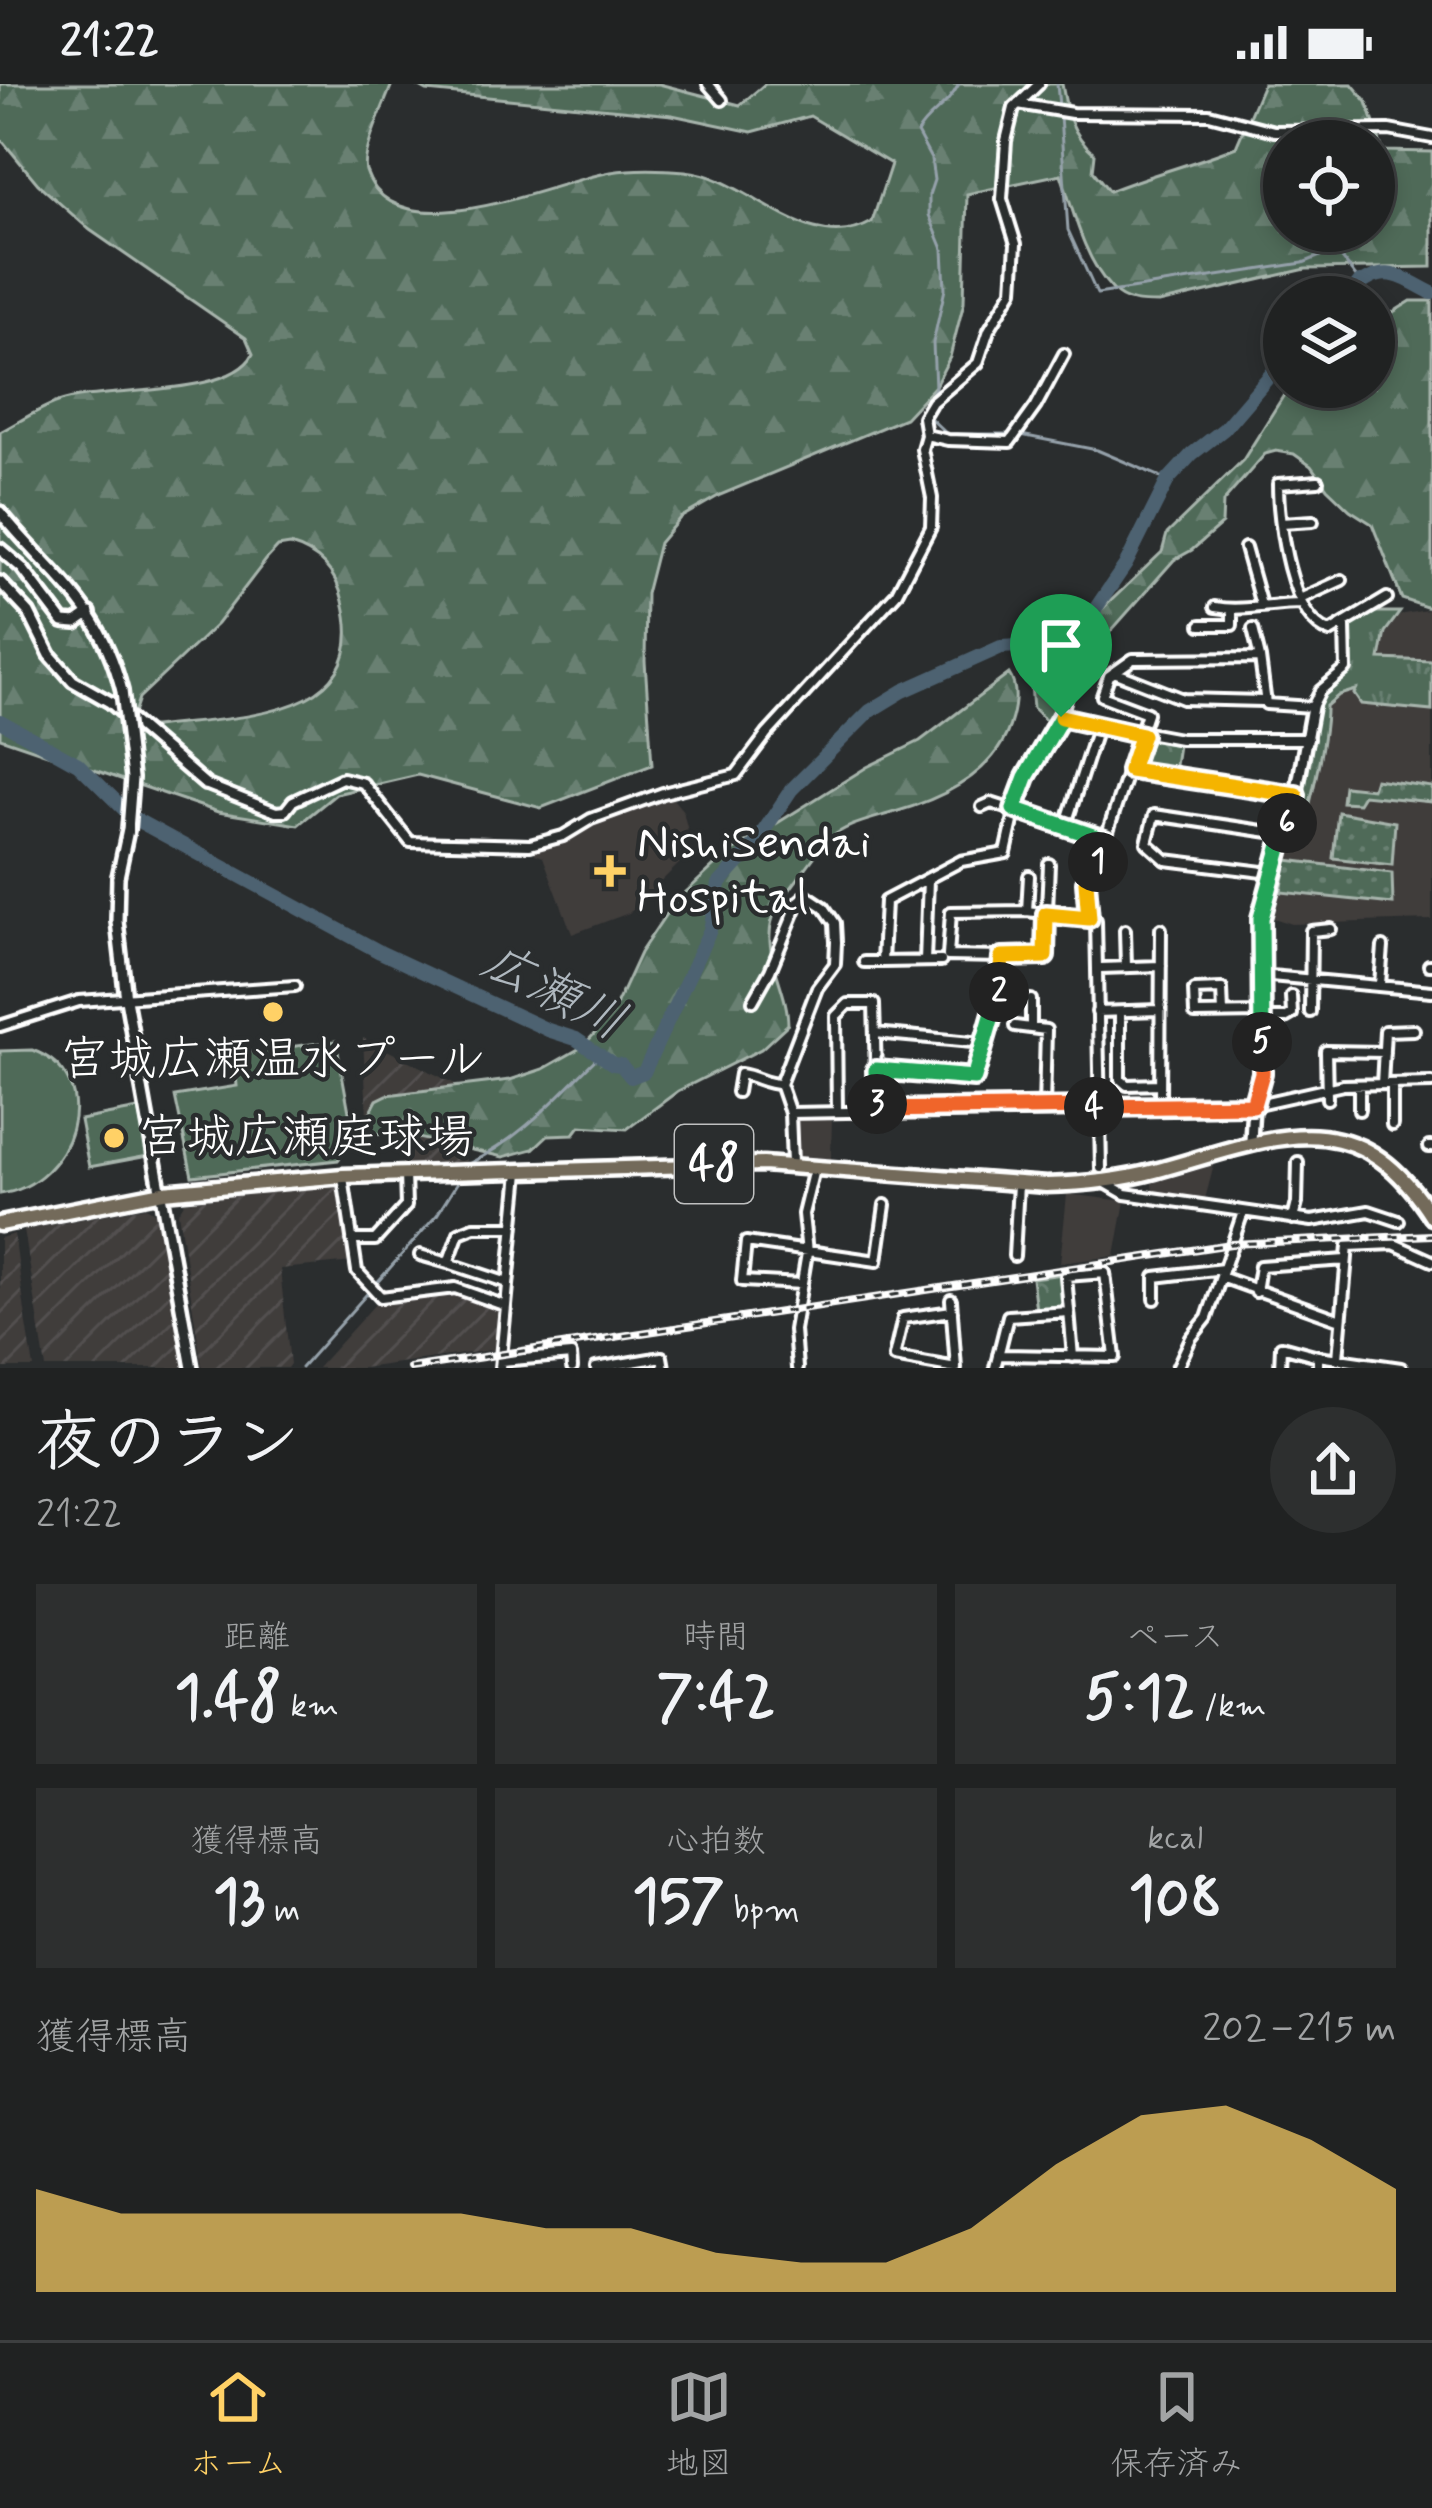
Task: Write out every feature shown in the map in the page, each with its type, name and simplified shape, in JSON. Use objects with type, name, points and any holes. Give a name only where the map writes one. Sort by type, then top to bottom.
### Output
[{"type":"highway","name":"48","points":[[0,1224],[164,1192],[343,1176],[792,1164],[1018,1183],[1103,1175],[1251,1141],[1306,1135],[1342,1141],[1374,1156],[1409,1186],[1432,1216]]},
{"type":"street","points":[[708,84],[722,100]]},
{"type":"street","points":[[0,583],[29,614],[50,655],[73,681],[110,702],[205,784],[276,812],[341,778],[363,783],[410,842],[530,845],[563,836],[591,819],[663,793],[736,775],[767,734],[896,594],[931,527],[932,498],[922,449],[926,435],[921,423],[925,412],[978,363],[988,330],[1013,290],[1016,244],[1002,189],[1008,125],[1016,104],[1039,84]]},
{"type":"street","points":[[1016,104],[1060,110],[1209,114],[1274,131],[1389,130],[1432,138]]},
{"type":"street","points":[[926,435],[1010,442],[1064,353]]},
{"type":"street","points":[[1318,482],[1278,484],[1281,542],[1300,602],[1318,629],[1330,632],[1387,598]]},
{"type":"street","points":[[0,512],[90,613],[106,638],[122,691],[132,778],[116,921],[192,1368]]},
{"type":"street","points":[[1281,523],[1313,521]]},
{"type":"street","points":[[1245,548],[1261,605]]},
{"type":"street","points":[[0,549],[22,568],[63,622],[76,623],[90,613]]},
{"type":"street","points":[[1215,607],[1232,610],[1300,602],[1342,580]]},
{"type":"street","points":[[1201,626],[1232,625],[1232,610]]},
{"type":"street","points":[[1251,1141],[1253,1105],[1262,1073],[1261,918],[1296,795],[1312,707],[1320,691],[1346,669],[1345,626]]},
{"type":"street","points":[[1252,629],[1263,701]]},
{"type":"street","points":[[1089,918],[1086,882],[1096,867],[1148,713],[1102,696],[1114,672],[1133,659],[1260,658]]},
{"type":"street","points":[[1114,672],[1183,699],[1312,707]]},
{"type":"street","points":[[882,962],[884,901],[961,861],[1006,853],[1026,777],[1061,717],[1066,698]]},
{"type":"street","points":[[1061,717],[1180,740],[1307,739]]},
{"type":"street","points":[[1065,827],[1098,725]]},
{"type":"street","points":[[1130,770],[1296,795]]},
{"type":"street","points":[[982,807],[991,803],[1014,809],[1105,840]]},
{"type":"street","points":[[1271,873],[1166,860],[1148,843],[1154,815],[1283,834]]},
{"type":"street","points":[[1049,864],[1046,914],[1045,956],[948,956],[951,912],[1028,911],[1046,914],[1089,918],[1096,920],[1103,1175],[1125,1194],[1312,1221],[1369,1211],[1399,1222]]},
{"type":"street","points":[[1028,911],[1029,876]]},
{"type":"street","points":[[925,961],[928,879]]},
{"type":"street","points":[[753,1001],[806,895],[835,923],[835,964],[818,988],[780,1084],[790,1113],[792,1164]]},
{"type":"street","points":[[1160,1106],[1161,929]]},
{"type":"street","points":[[1310,1012],[1311,931],[1331,929]]},
{"type":"street","points":[[1125,931],[1126,967]]},
{"type":"street","points":[[1380,984],[1383,947]]},
{"type":"street","points":[[876,1070],[974,1078],[1002,982],[1002,957]]},
{"type":"street","points":[[864,962],[941,961]]},
{"type":"street","points":[[1101,968],[1161,966]]},
{"type":"street","points":[[1260,975],[1432,991]]},
{"type":"street","points":[[0,1026],[80,1001],[295,986]]},
{"type":"street","points":[[1223,1014],[1222,989],[1194,990],[1195,1014],[1285,1018],[1292,1014],[1291,996]]},
{"type":"street","points":[[1031,1000],[1031,1028]]},
{"type":"street","points":[[836,1111],[836,1016],[848,1004],[874,1004],[877,1110]]},
{"type":"street","points":[[1097,1012],[1160,1010]]},
{"type":"street","points":[[1120,1012],[1120,1079],[1127,1085],[1160,1084]]},
{"type":"street","points":[[1015,1026],[1046,1030],[1044,1108]]},
{"type":"street","points":[[1392,1125],[1385,1031],[1414,1030]]},
{"type":"street","points":[[875,1034],[983,1043]]},
{"type":"street","points":[[1327,1099],[1326,1051],[1384,1052]]},
{"type":"street","points":[[737,1092],[740,1074],[765,1084],[780,1084]]},
{"type":"street","points":[[790,1113],[1253,1105],[1326,1088],[1432,1083]]},
{"type":"street","points":[[1359,1084],[1359,1110]]},
{"type":"street","points":[[1293,1219],[1298,1162]]},
{"type":"street","points":[[796,1368],[794,1330],[807,1249],[803,1214],[815,1165]]},
{"type":"street","points":[[519,1170],[501,1364],[571,1355],[572,1368]]},
{"type":"street","points":[[352,1240],[375,1240],[406,1206],[405,1174]]},
{"type":"street","points":[[343,1176],[357,1271],[381,1297],[455,1288],[506,1306]]},
{"type":"street","points":[[1014,1256],[1018,1183]]},
{"type":"street","points":[[802,1284],[742,1281],[746,1242],[877,1261],[885,1205]]},
{"type":"street","points":[[1177,1368],[1207,1318],[1243,1212]]},
{"type":"street","points":[[448,1263],[460,1233],[474,1227],[513,1227]]},
{"type":"street","points":[[1338,1358],[1348,1246],[1394,1244],[1432,1262]]},
{"type":"street","points":[[420,1255],[508,1283]]},
{"type":"street","points":[[1256,1292],[1260,1266],[1346,1260]]},
{"type":"street","points":[[998,1355],[1073,1357],[1096,1363],[1114,1357],[1105,1273],[1066,1276],[1073,1357]]},
{"type":"street","points":[[1154,1299],[1155,1277],[1222,1273],[1256,1292],[1341,1320]]},
{"type":"street","points":[[951,1300],[952,1311],[956,1368],[893,1357],[903,1318],[952,1311]]},
{"type":"street","points":[[995,1368],[1008,1316],[1070,1312]]},
{"type":"street","points":[[1280,1368],[1281,1346],[1358,1365],[1401,1368]]},
{"type":"street","points":[[1036,1368],[1038,1356]]},
{"type":"street","points":[[1318,1356],[1318,1368]]},
{"type":"street","points":[[596,1368],[662,1358],[664,1368]]},
{"type":"shaded area","points":[[1432,609],[1432,920],[1292,924],[1267,916],[1300,803],[1315,708],[1386,623]]},
{"type":"shaded area","name":"NishiSendai Hospital","points":[[669,794],[683,811],[689,835],[683,860],[629,913],[572,934],[543,857],[534,849]]},
{"type":"shaded area","points":[[363,1038],[467,1090],[462,1119],[466,1164],[402,1164],[400,1134],[368,1135]]},
{"type":"shaded area","points":[[797,1117],[832,1117],[831,1159],[799,1157]]},
{"type":"shaded area","points":[[1214,1165],[1204,1203],[1153,1194],[1152,1183]]},
{"type":"shaded area","points":[[342,1184],[354,1262],[280,1269],[287,1368],[202,1368],[178,1212],[185,1201]]},
{"type":"shaded area","points":[[1067,1194],[1125,1201],[1115,1256],[1060,1263]]},
{"type":"shaded area","points":[[146,1207],[161,1216],[188,1368],[46,1368],[24,1230]]},
{"type":"shaded area","points":[[14,1234],[34,1368],[0,1368],[0,1238]]},
{"type":"shaded area","points":[[455,1293],[502,1308],[499,1349],[363,1368],[317,1368],[378,1301]]},
{"type":"green space","points":[[0,84],[392,84],[370,141],[366,171],[383,196],[408,209],[478,207],[611,172],[667,170],[708,176],[801,223],[848,231],[872,222],[891,164],[810,116],[752,132],[672,115],[427,91],[414,84],[659,84],[740,105],[765,84],[1062,84],[1071,122],[1095,154],[1093,171],[1109,191],[1236,147],[1263,84],[1352,84],[1367,102],[1373,120],[1263,120],[1263,252],[1395,252],[1395,151],[1432,152],[1432,267],[1306,269],[1159,303],[1134,301],[1113,290],[1095,265],[1061,174],[967,194],[964,302],[950,357],[935,386],[905,418],[720,495],[680,518],[659,543],[646,594],[652,765],[541,808],[418,775],[336,794],[298,825],[218,812],[0,738],[0,432],[58,402],[78,397],[219,378],[240,368],[253,354],[246,338],[90,230],[38,184],[0,138]],"holes":[[[290,545],[310,553],[331,572],[340,590],[347,641],[338,670],[318,691],[290,705],[222,720],[154,727],[137,727],[131,722],[139,698],[217,624],[278,547]]]},
{"type":"green space","points":[[1411,301],[1432,301],[1432,609],[1402,599],[1372,524],[1350,510],[1311,466],[1294,454],[1265,454],[1223,502],[1222,524],[1174,560],[1079,667],[1048,723],[1033,708],[1031,685],[1064,653],[1072,638],[1162,552],[1167,534],[1243,460],[1276,408],[1395,408],[1395,311]]},
{"type":"green space","points":[[1371,612],[1400,612],[1385,632],[1380,659],[1432,661],[1432,711],[1361,704],[1356,690],[1326,706],[1307,815],[1297,842],[1289,840],[1313,740],[1315,708],[1350,662],[1349,627]]},
{"type":"green space","points":[[1009,674],[1015,695],[1012,718],[1005,737],[982,767],[932,799],[834,835],[780,903],[770,938],[788,1024],[761,1049],[678,1091],[627,1129],[580,1126],[574,1134],[548,1135],[533,1149],[503,1157],[409,1136],[360,1132],[377,1100],[387,1095],[510,1080],[543,1069],[582,1047],[611,1016],[640,953],[672,905],[726,855],[867,767],[920,741]]},
{"type":"green space","points":[[1143,739],[1178,745],[1174,772],[1137,765]]},
{"type":"green space","points":[[1375,779],[1432,787],[1432,802],[1363,795],[1358,803],[1342,802],[1344,786],[1372,789]]},
{"type":"green space","points":[[1338,812],[1395,822],[1392,865],[1333,858]]},
{"type":"green space","points":[[1287,860],[1392,873],[1393,904],[1281,892]]},
{"type":"green space","points":[[336,1041],[354,1139],[338,1160],[192,1176],[175,1096],[237,1086],[234,1054]]},
{"type":"green space","points":[[32,1050],[55,1064],[69,1083],[75,1105],[72,1129],[46,1172],[0,1194],[0,1051]]},
{"type":"green space","name":"宮城広瀬庭球場","points":[[138,1109],[148,1156],[89,1167],[80,1120]]},
{"type":"green space","points":[[1063,1274],[1067,1308],[1036,1310],[1032,1278]]},
{"type":"waterway","points":[[926,406],[935,388],[933,343],[945,289],[943,249],[929,215],[934,180],[931,159],[917,133],[959,84]]},
{"type":"waterway","points":[[1057,84],[1059,106]]},
{"type":"waterway","points":[[1060,116],[1068,230],[1097,294],[1303,263],[1330,252],[1339,255],[1355,276]]},
{"type":"waterway","name":"広瀬川","points":[[1377,276],[1395,276]]},
{"type":"waterway","name":"広瀬川","points":[[1395,276],[1432,293]]},
{"type":"waterway","name":"広瀬川","points":[[0,721],[78,764],[133,818],[380,952],[576,1039],[621,1065],[631,1077],[644,1072],[710,930],[719,884],[753,847],[791,790],[870,711],[903,691],[1001,647],[1051,644],[1087,621],[1126,564],[1168,480],[1224,429],[1263,384]]},
{"type":"waterway","points":[[927,415],[947,434],[1012,434]]},
{"type":"waterway","points":[[1021,435],[1097,450],[1168,480]]},
{"type":"waterway","points":[[470,1163],[524,1128],[601,1054]]},
{"type":"waterway","points":[[301,1368],[437,1215],[457,1183]]},
{"type":"railway","points":[[410,1368],[1231,1244],[1432,1235]]},
{"type":"place","name":"NishiSendai Hospital","points":[[610,871]]},
{"type":"place","name":"宮城広瀬温水プール","points":[[273,1012]]},
{"type":"place","name":"宮城広瀬庭球場","points":[[114,1138]]},
{"type":"route","points":[[1061,717],[1142,735],[1130,770],[1296,795],[1261,918],[1262,1073],[1253,1105],[877,1110],[876,1070],[974,1078],[1002,982],[1002,957],[1045,956],[1046,914],[1089,918],[1086,882],[1105,840],[1014,809],[1026,777],[1061,717]]}]
